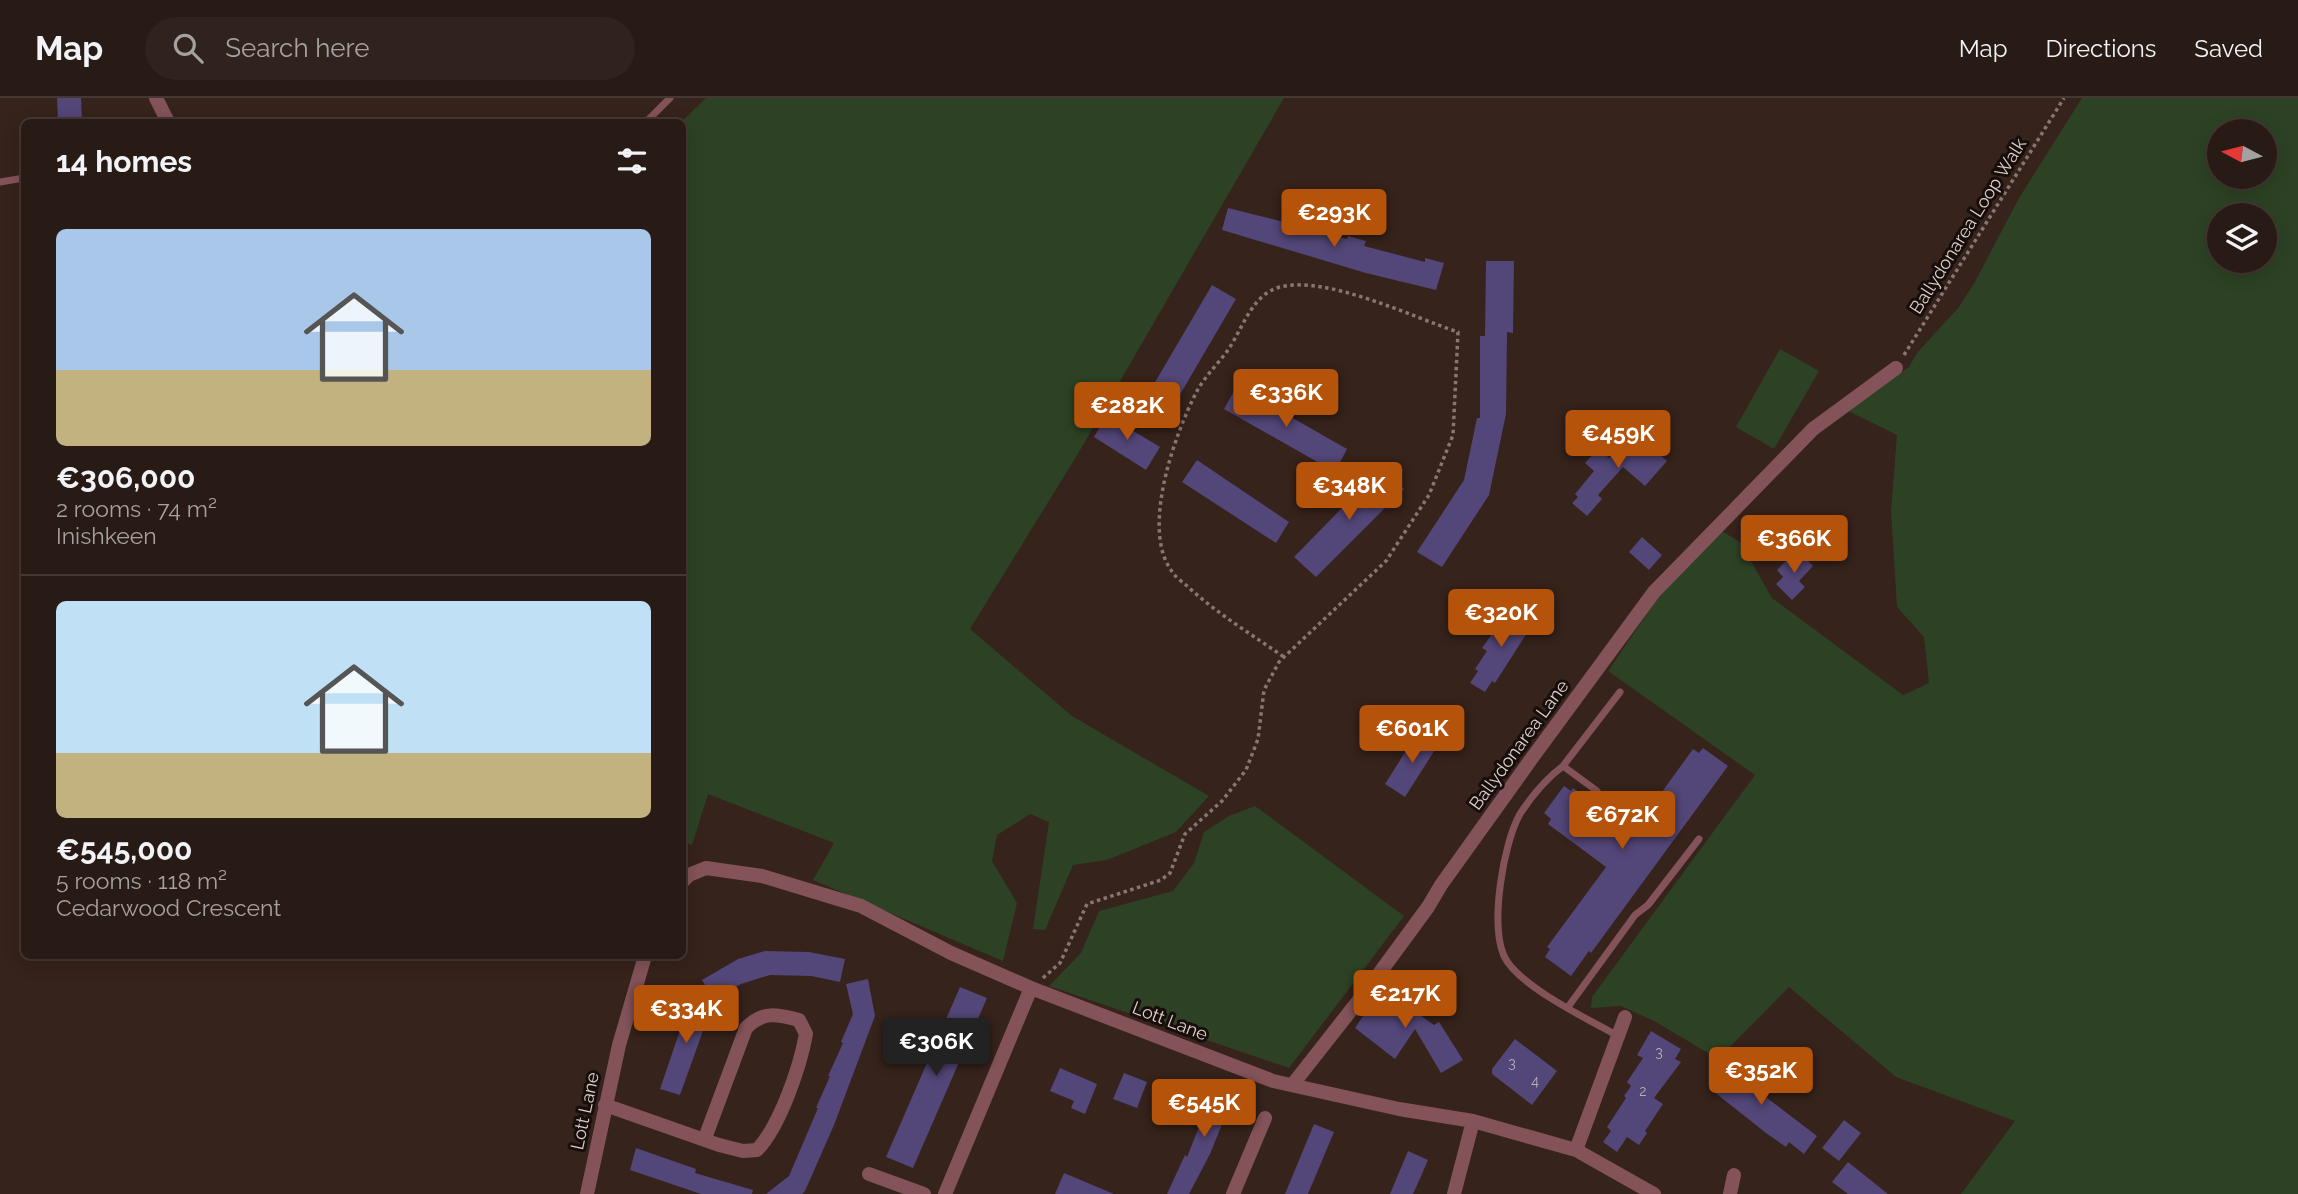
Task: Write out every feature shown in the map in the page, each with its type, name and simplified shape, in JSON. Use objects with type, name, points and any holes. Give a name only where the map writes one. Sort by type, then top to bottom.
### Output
[{"type":"street","points":[[156,98],[166,119]]},
{"type":"street","name":"Ballydonarea Lane","points":[[1293,1084],[1421,917],[1532,758],[1654,592],[1813,429],[1896,368]]},
{"type":"street","name":"Lott Lane","points":[[686,875],[706,868],[762,876],[861,906],[951,953],[1031,988],[1273,1081],[1399,1109],[1473,1121],[1576,1150],[1654,1194]]},
{"type":"street","name":"Lott Lane","points":[[587,1194],[619,1045],[644,959]]},
{"type":"street","points":[[945,1194],[1031,988]]},
{"type":"street","points":[[605,1105],[719,1145],[743,1151],[757,1150],[766,1141],[803,1053],[806,1034],[799,1020],[782,1015],[765,1016],[757,1018],[746,1028],[705,1138]]},
{"type":"street","points":[[1576,1150],[1625,1017]]},
{"type":"street","points":[[1233,1194],[1265,1118]]},
{"type":"street","points":[[1454,1194],[1473,1121]]},
{"type":"street","points":[[869,1174],[925,1194]]},
{"type":"street","points":[[1730,1194],[1734,1175]]},
{"type":"lane","points":[[649,119],[670,98]]},
{"type":"lane","points":[[0,182],[21,178]]},
{"type":"lane","points":[[1618,1036],[1525,981],[1504,956],[1498,926],[1498,901],[1507,850],[1520,815],[1552,775],[1563,766],[1620,692]]},
{"type":"lane","points":[[1563,766],[1597,791]]},
{"type":"lane","points":[[1568,1007],[1635,915],[1648,905],[1699,839]]},
{"type":"path","name":"Ballydonarea Loop Walk","points":[[1896,368],[2064,98]]},
{"type":"path","points":[[1031,988],[1060,963],[1087,904],[1161,880],[1171,873],[1185,834],[1222,801],[1246,770],[1258,738],[1264,690],[1279,662],[1386,561],[1429,495],[1453,435],[1458,332],[1358,295],[1302,285],[1280,287],[1261,295],[1228,350],[1198,390],[1176,440],[1162,491],[1160,546],[1171,571],[1201,599],[1284,657]]},
{"type":"green space","points":[[706,98],[1284,98],[1079,452],[970,629],[1072,716],[1209,796],[1176,832],[1107,860],[1073,865],[1045,930],[1033,929],[1049,822],[1030,814],[997,835],[992,861],[1017,903],[1003,961],[813,880],[834,843],[708,794],[692,845],[686,843],[684,119]]},
{"type":"green space","points":[[2082,98],[2298,98],[2298,1194],[1961,1194],[2015,1121],[1896,1077],[1789,987],[1718,1059],[1656,1022],[1621,1006],[1591,1008],[1592,997],[1755,775],[1608,671],[1657,599],[1720,530],[1740,542],[1772,598],[1903,695],[1929,683],[1924,637],[1897,607],[1891,511],[1897,435],[1848,411],[1909,367],[1917,353],[1959,307],[2019,198]]},
{"type":"green space","points":[[1780,349],[1819,371],[1774,449],[1736,427]]},
{"type":"green space","points":[[1255,806],[1404,916],[1289,1068],[1049,986],[1081,953],[1099,911],[1173,891],[1194,863],[1204,832],[1229,816]]},
{"type":"building","points":[[57,98],[81,98],[82,119],[58,119]]},
{"type":"building","points":[[1228,208],[1284,222],[1285,219],[1303,224],[1302,228],[1347,239],[1348,236],[1366,241],[1364,246],[1425,262],[1425,258],[1444,263],[1436,290],[1366,273],[1222,230]]},
{"type":"building","points":[[1486,261],[1514,261],[1513,333],[1507,332],[1506,414],[1489,495],[1442,567],[1417,552],[1464,480],[1477,418],[1480,418],[1480,336],[1485,336]]},
{"type":"building","points":[[1212,285],[1236,299],[1168,415],[1144,401]]},
{"type":"building","points":[[1237,386],[1347,449],[1335,472],[1224,409]]},
{"type":"building","points":[[1107,415],[1160,447],[1146,470],[1094,437]]},
{"type":"building","points":[[1633,431],[1667,461],[1645,486],[1623,467],[1598,495],[1602,499],[1587,516],[1572,503],[1578,497],[1575,494],[1594,471],[1585,463],[1598,449],[1609,458]]},
{"type":"building","points":[[1197,460],[1289,522],[1276,543],[1182,482]]},
{"type":"building","points":[[1381,468],[1404,489],[1316,577],[1294,557]]},
{"type":"building","points":[[1642,537],[1662,555],[1649,570],[1629,552]]},
{"type":"building","points":[[1797,550],[1813,566],[1799,581],[1805,587],[1792,600],[1776,584],[1783,577],[1777,570]]},
{"type":"building","points":[[1511,607],[1531,620],[1524,631],[1527,633],[1495,683],[1492,681],[1485,692],[1470,683],[1478,671],[1475,669],[1487,651],[1482,648]]},
{"type":"building","points":[[1418,732],[1438,745],[1405,797],[1385,784]]},
{"type":"building","points":[[1703,748],[1728,766],[1591,953],[1589,951],[1571,976],[1545,957],[1550,949],[1547,947],[1606,867],[1548,824],[1551,819],[1544,813],[1564,786],[1571,791],[1573,788],[1633,832],[1693,749],[1699,753]]},
{"type":"building","points":[[765,951],[809,952],[845,959],[840,982],[811,976],[770,975],[741,984],[714,1000],[702,980],[738,959]]},
{"type":"building","points":[[868,979],[875,1016],[834,1125],[805,1191],[802,1194],[766,1194],[789,1176],[843,1043],[841,1042],[853,1014],[846,984]]},
{"type":"building","points":[[1384,985],[1402,998],[1400,1001],[1434,1025],[1439,1022],[1463,1060],[1441,1073],[1415,1029],[1395,1059],[1355,1028]]},
{"type":"building","points":[[960,987],[987,998],[913,1168],[886,1157]]},
{"type":"building","points":[[692,995],[713,1003],[680,1095],[660,1089]]},
{"type":"building","points":[[1651,1031],[1681,1049],[1675,1059],[1681,1062],[1654,1098],[1663,1104],[1639,1145],[1627,1137],[1617,1152],[1603,1142],[1611,1131],[1607,1127],[1626,1098],[1624,1096],[1631,1086],[1627,1082],[1643,1058],[1637,1055]]},
{"type":"building","points":[[1515,1039],[1557,1071],[1532,1105],[1492,1074],[1492,1069]]},
{"type":"building","points":[[1740,1054],[1757,1067],[1746,1082],[1817,1136],[1804,1154],[1789,1142],[1786,1147],[1713,1091]]},
{"type":"building","points":[[1060,1068],[1097,1084],[1085,1114],[1071,1108],[1074,1101],[1050,1091]]},
{"type":"building","points":[[1124,1073],[1147,1082],[1137,1108],[1113,1099]]},
{"type":"building","points":[[1218,1079],[1237,1087],[1210,1154],[1189,1194],[1167,1194],[1185,1155],[1187,1157]]},
{"type":"building","points":[[1844,1120],[1861,1133],[1839,1161],[1822,1148]]},
{"type":"building","points":[[1314,1124],[1334,1132],[1308,1194],[1285,1194]]},
{"type":"building","points":[[636,1148],[696,1169],[695,1173],[753,1190],[752,1194],[701,1194],[630,1170]]},
{"type":"building","points":[[1408,1151],[1428,1160],[1413,1194],[1390,1194]]},
{"type":"building","points":[[1848,1162],[1888,1194],[1848,1194],[1832,1182]]},
{"type":"building","points":[[1064,1173],[1114,1194],[1055,1194]]}]
